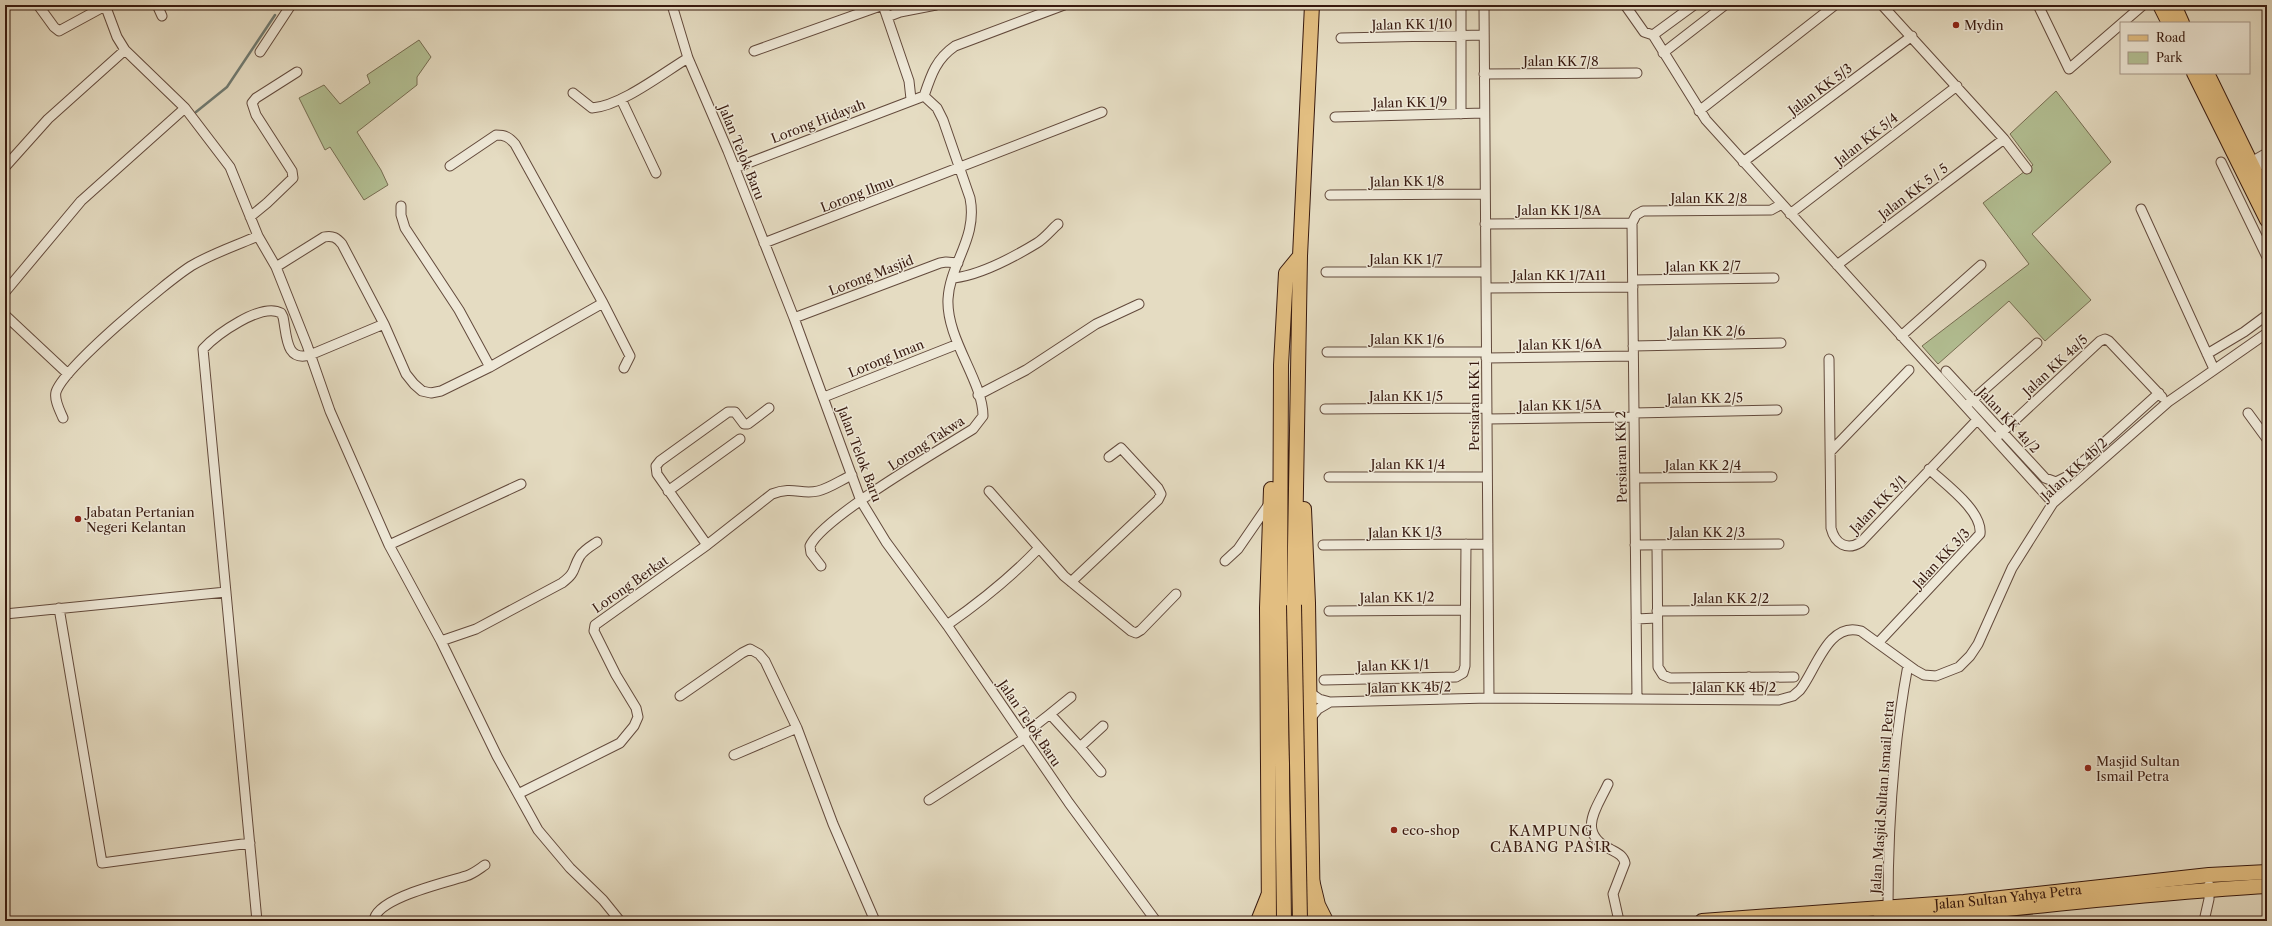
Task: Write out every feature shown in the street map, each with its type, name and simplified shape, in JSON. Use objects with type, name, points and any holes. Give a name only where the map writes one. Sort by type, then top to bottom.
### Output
[{"type":"main road","points":[[1298,363],[1308,603],[1313,914],[1299,921],[1294,605],[1298,363],[1300,256],[1312,5]]},
{"type":"main road","points":[[2160,5],[2168,22]]},
{"type":"main road","points":[[2174,5],[2182,22]]},
{"type":"main road","points":[[2195,74],[2261,196],[2267,220]]},
{"type":"main road","points":[[2207,74],[2247,168]]},
{"type":"main road","points":[[1284,921],[1280,606],[1281,365],[1286,273],[1300,256]]},
{"type":"main road","points":[[1266,921],[1268,896],[1267,608],[1271,443],[1281,365]]},
{"type":"main road","name":"Jalan Sultan Yahya Petra","points":[[1702,921],[1964,902],[2209,875],[2267,872]]},
{"type":"main road","points":[[1312,880],[1318,905],[1326,921]]},
{"type":"main road","name":"Jalan Sultan Yahya Petra","points":[[1878,921],[1961,915],[2209,889],[2267,886]]},
{"type":"street","points":[[38,5],[54,27],[59,31],[105,6],[117,37],[125,50],[185,108],[230,167],[258,236],[276,267],[330,411],[389,545],[441,641],[497,756],[538,830],[570,868],[603,900],[620,921]]},
{"type":"street","points":[[157,5],[162,16]]},
{"type":"street","points":[[260,52],[291,5]]},
{"type":"street","name":"Jalan Telok Baru","points":[[672,5],[688,58],[735,168],[794,318],[861,501],[886,542],[947,625],[1069,803],[1156,921]]},
{"type":"street","points":[[754,50],[883,5],[909,81],[911,100]]},
{"type":"street","points":[[887,17],[900,12],[936,5]]},
{"type":"street","points":[[924,96],[931,74],[937,62],[945,53],[956,46],[1064,5]]},
{"type":"street","points":[[1460,5],[1461,114]]},
{"type":"street","name":"Persiaran KK 1","points":[[1484,5],[1489,698]]},
{"type":"street","points":[[1625,5],[1644,32],[1653,35],[1699,111],[1790,214],[1966,406],[1977,420],[2056,501]]},
{"type":"street","points":[[1653,35],[1694,5]]},
{"type":"street","points":[[1663,53],[1725,5]]},
{"type":"street","points":[[1699,111],[1836,5]]},
{"type":"street","points":[[1882,5],[1912,36],[2004,139],[2027,169]]},
{"type":"street","points":[[2038,5],[2069,69],[2120,23]]},
{"type":"street","points":[[2121,22],[2139,6]]},
{"type":"street","name":"Jalan KK 1/10","points":[[1341,38],[1484,35]]},
{"type":"street","name":"Jalan KK 5/3","points":[[1744,162],[1912,36]]},
{"type":"street","points":[[5,167],[48,119],[125,50]]},
{"type":"street","points":[[574,93],[592,108],[621,99],[688,58]]},
{"type":"street","points":[[250,217],[293,178],[292,171],[256,115],[252,103],[256,98],[297,72]]},
{"type":"street","name":"Jalan KK 7/8","points":[[1484,74],[1637,73]]},
{"type":"street","name":"Jalan KK 5/4","points":[[1790,214],[1957,86]]},
{"type":"street","name":"Lorong Hidayah","points":[[735,168],[924,96]]},
{"type":"street","name":"Lorong Takwa","points":[[821,566],[811,553],[810,546],[813,539],[819,532],[861,501],[976,426],[983,416],[978,395],[958,344],[948,298],[958,263],[972,225],[973,212],[943,120],[937,108],[924,96]]},
{"type":"street","points":[[621,99],[656,173]]},
{"type":"street","points":[[5,292],[81,201],[185,108]]},
{"type":"street","name":"Lorong Ilmu","points":[[764,243],[960,169],[1102,112]]},
{"type":"street","name":"Jalan KK 1/9","points":[[1335,117],[1484,113]]},
{"type":"street","points":[[450,166],[496,135],[504,135],[510,138],[515,144],[603,303],[630,356],[624,368]]},
{"type":"street","name":"Jalan KK 5 / 5","points":[[1837,265],[2004,139]]},
{"type":"street","points":[[2247,168],[2267,153]]},
{"type":"street","points":[[2247,168],[2267,161]]},
{"type":"street","points":[[2221,162],[2267,257]]},
{"type":"street","name":"Jalan KK 1/8","points":[[1330,195],[1485,194]]},
{"type":"street","points":[[2241,203],[2261,196]]},
{"type":"street","name":"Jalan KK 2/8","points":[[1634,219],[1643,211],[1771,210],[1782,204]]},
{"type":"street","points":[[401,206],[401,215],[405,228],[459,310],[490,367]]},
{"type":"street","points":[[2141,209],[2214,369]]},
{"type":"street","name":"Jalan KK 1/8A","points":[[1485,224],[1634,219]]},
{"type":"street","name":"Persiaran KK 2","points":[[1634,219],[1633,356],[1637,700]]},
{"type":"street","points":[[954,278],[968,276],[981,271],[1032,246],[1058,224]]},
{"type":"street","points":[[63,418],[56,398],[56,393],[68,374],[123,319],[191,266],[258,236]]},
{"type":"street","points":[[276,267],[324,237],[331,236],[338,239],[384,324],[406,374],[422,391],[431,393],[442,391],[490,367],[603,303]]},
{"type":"street","name":"Lorong Masjid","points":[[794,318],[940,263],[958,263]]},
{"type":"street","points":[[1901,336],[1981,265]]},
{"type":"street","name":"Jalan KK 1/7","points":[[1326,272],[1486,272]]},
{"type":"street","name":"Jalan KK 2/7","points":[[1633,284],[1774,278]]},
{"type":"street","name":"Jalan KK 1/7A11","points":[[1486,288],[1633,284]]},
{"type":"street","points":[[978,395],[1026,370],[1096,324],[1139,304]]},
{"type":"street","points":[[257,921],[203,349],[240,320],[250,316],[278,311],[283,317],[291,352],[298,357],[310,355],[384,324]]},
{"type":"street","points":[[2207,354],[2244,332],[2267,315]]},
{"type":"street","points":[[5,316],[68,374]]},
{"type":"street","name":"Jalan KK 4b/2","points":[[1309,692],[1319,699],[1330,702],[1489,698],[1779,700],[1793,696],[1805,684],[1830,642],[1844,630],[1852,629],[1861,632],[1924,675],[1936,676],[1959,667],[1970,656],[1978,644],[2012,568],[2056,501],[2168,402],[2267,332]]},
{"type":"street","name":"Jalan KK 4a/5","points":[[1995,439],[2100,341],[2105,339],[2110,341],[2168,402]]},
{"type":"street","name":"Jalan KK 2/6","points":[[1633,346],[1781,343]]},
{"type":"street","points":[[1966,406],[2037,343]]},
{"type":"street","name":"Lorong Iman","points":[[824,397],[958,344]]},
{"type":"street","name":"Jalan KK 1/6","points":[[1327,352],[1486,355]]},
{"type":"street","name":"Jalan KK 1/6A","points":[[1486,355],[1633,356]]},
{"type":"street","name":"Jalan KK 3/1","points":[[1829,359],[1831,528],[1837,542],[1849,547],[1861,542],[1977,420]]},
{"type":"street","points":[[1830,452],[1909,370]]},
{"type":"street","name":"Jalan KK 4a/2","points":[[1946,371],[2045,478],[2056,482]]},
{"type":"street","points":[[2056,501],[2056,482],[2066,477],[2159,393]]},
{"type":"street","points":[[707,545],[668,491],[656,470],[656,466],[660,460],[728,412],[735,412],[744,424],[748,424],[769,408]]},
{"type":"street","name":"Jalan KK 1/5","points":[[1325,409],[1487,408]]},
{"type":"street","name":"Jalan KK 2/5","points":[[1634,415],[1776,410]]},
{"type":"street","points":[[2248,413],[2267,439]]},
{"type":"street","name":"Jalan KK 1/5A","points":[[1487,419],[1634,415]]},
{"type":"street","points":[[668,491],[740,439]]},
{"type":"street","points":[[1071,582],[1158,500],[1161,494],[1158,488],[1121,448],[1110,457]]},
{"type":"street","name":"Jalan KK 3/3","points":[[1878,644],[1980,534],[1981,527],[1975,513],[1930,469]]},
{"type":"street","name":"Lorong Berkat","points":[[518,794],[620,743],[634,726],[638,717],[636,708],[616,675],[594,628],[595,625],[707,545],[772,494],[782,490],[794,489],[818,491],[852,475]]},
{"type":"street","name":"Jalan KK 1/4","points":[[1329,477],[1487,476]]},
{"type":"street","name":"Jalan KK 2/4","points":[[1635,478],[1772,477]]},
{"type":"street","points":[[389,545],[521,484]]},
{"type":"street","points":[[989,491],[1038,548],[1071,582],[1131,631],[1136,632],[1142,630],[1176,594]]},
{"type":"street","points":[[1225,561],[1238,549],[1270,502]]},
{"type":"street","points":[[441,641],[476,629],[562,583],[572,576],[579,557],[587,548],[597,542]]},
{"type":"street","points":[[1466,544],[1466,610]]},
{"type":"street","name":"Jalan KK 1/3","points":[[1323,546],[1488,544]]},
{"type":"street","name":"Jalan KK 2/3","points":[[1635,545],[1779,544]]},
{"type":"street","points":[[1657,545],[1658,668],[1662,675],[1670,678],[1794,677]]},
{"type":"street","points":[[947,625],[983,599],[1016,571],[1038,548]]},
{"type":"street","points":[[5,614],[226,592]]},
{"type":"street","points":[[59,608],[102,863],[250,843]]},
{"type":"street","name":"Jalan KK 1/2","points":[[1329,611],[1466,610]]},
{"type":"street","name":"Jalan KK 1/1","points":[[1324,680],[1456,677],[1463,673],[1465,666],[1466,610]]},
{"type":"street","name":"Jalan KK 2/2","points":[[1636,619],[1658,615],[1804,610]]},
{"type":"street","points":[[680,696],[742,653],[750,650],[759,654],[765,661],[797,728],[833,824],[875,921]]},
{"type":"street","name":"Jalan Masjid Sultan Ismail Petra","points":[[1888,907],[1888,865],[1898,719],[1908,665]]},
{"type":"street","points":[[1748,700],[1749,677]]},
{"type":"street","points":[[929,800],[1024,737],[1072,697]]},
{"type":"street","points":[[1310,720],[1318,709],[1330,702]]},
{"type":"street","points":[[1050,714],[1101,772]]},
{"type":"street","points":[[1080,747],[1104,726]]},
{"type":"street","points":[[734,756],[797,728]]},
{"type":"street","points":[[1608,784],[1592,818],[1591,830],[1597,841],[1620,854],[1625,863],[1612,894],[1618,921]]},
{"type":"street","points":[[374,921],[376,914],[382,908],[415,891],[426,886],[467,876],[485,865]]},
{"type":"street","points":[[2204,921],[2209,889],[2209,875]]},
{"type":"green space","points":[[419,40],[431,57],[417,77],[417,85],[357,132],[381,170],[388,185],[364,200],[330,147],[325,150],[299,98],[324,85],[340,104],[370,83],[367,75]]},
{"type":"green space","points":[[2056,91],[2111,162],[2032,234],[2091,300],[2045,341],[2009,301],[1938,364],[1922,346],[2029,264],[1983,203],[2033,165],[2010,134]]},
{"type":"waterway","points":[[196,112],[227,87],[275,15]]},
{"type":"place","name":"Mydin","points":[[1956,25]]},
{"type":"place","name":"Jabatan Pertanian Negeri Kelantan","points":[[78,519]]},
{"type":"place","name":"Masjid Sultan Ismail Petra","points":[[2088,768]]},
{"type":"place","name":"eco-shop","points":[[1394,830]]},
{"type":"district","name":"KAMPUNG CABANG PASIR","points":[[1551,840]]}]
